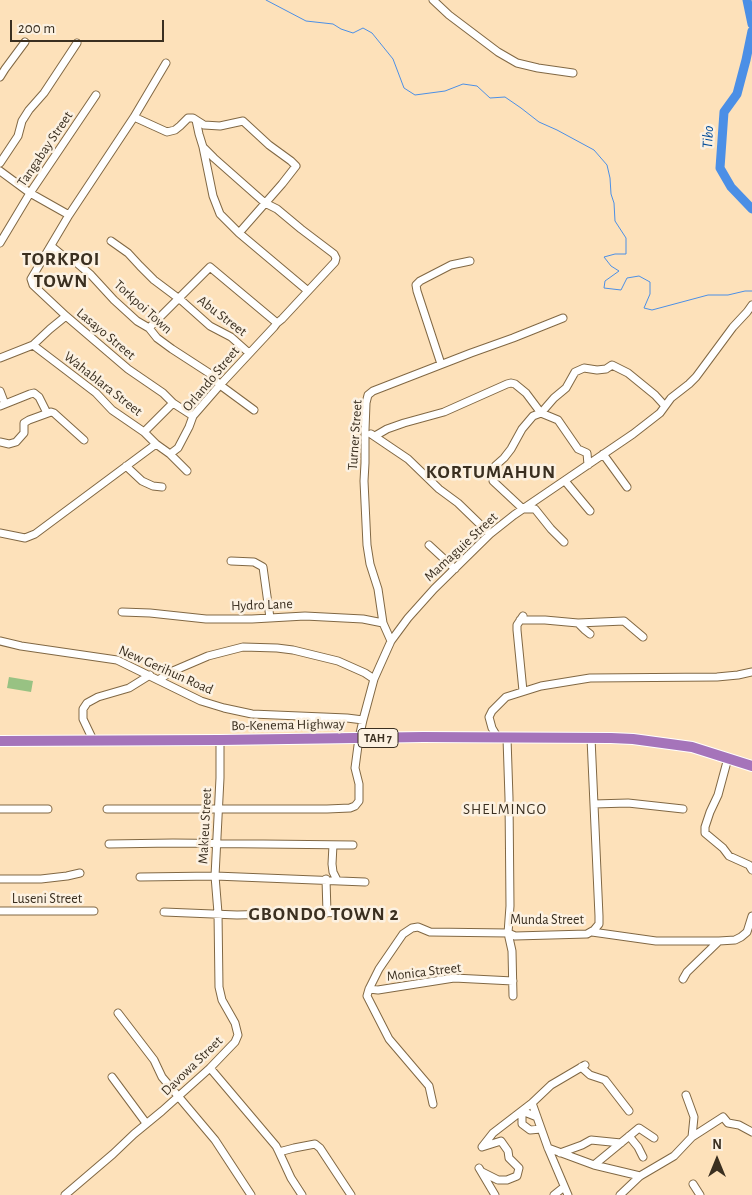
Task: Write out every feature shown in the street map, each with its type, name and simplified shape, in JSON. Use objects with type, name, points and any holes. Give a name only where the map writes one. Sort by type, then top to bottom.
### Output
[{"type":"highway","name":"Bo-Kenema Highway","points":[[0,741],[359,738],[633,739],[692,747],[752,766]]},
{"type":"street","points":[[433,0],[449,15],[498,52],[517,63],[573,73]]},
{"type":"street","points":[[0,77],[25,42]]},
{"type":"street","points":[[0,162],[18,136],[25,116],[44,93],[77,43]]},
{"type":"street","name":"Lasayo Street","points":[[166,63],[134,117],[69,215],[31,279],[33,285],[66,316],[128,369],[193,416]]},
{"type":"street","name":"Tangabay Street","points":[[0,243],[30,193],[96,94]]},
{"type":"street","points":[[134,117],[166,132],[175,130],[188,118],[192,118],[204,125],[220,126],[243,121],[296,166],[239,233]]},
{"type":"street","points":[[196,120],[213,196],[220,214],[239,233],[308,291]]},
{"type":"street","points":[[203,147],[265,203]]},
{"type":"street","points":[[0,171],[30,193],[69,215]]},
{"type":"street","name":"Orlando Street","points":[[170,454],[178,448],[193,416],[249,353],[335,262],[334,254],[301,230],[277,209],[265,203]]},
{"type":"street","points":[[110,241],[128,253],[147,273],[179,298]]},
{"type":"street","name":"Torkpoi Town","points":[[51,246],[91,275],[114,300],[137,321],[149,328],[157,338],[172,350],[209,373],[220,386],[254,410]]},
{"type":"street","points":[[441,364],[416,285],[420,280],[451,265],[470,261]]},
{"type":"street","name":"Abu Street","points":[[149,328],[210,267],[277,323]]},
{"type":"street","name":"Abu Street","points":[[179,298],[210,326],[231,337],[249,353]]},
{"type":"street","name":"Mamaguie Street","points":[[363,720],[374,679],[391,641],[408,618],[490,534],[523,509],[639,430],[660,413],[671,398],[696,376],[752,305]]},
{"type":"street","points":[[0,358],[33,345],[66,316]]},
{"type":"street","name":"Turner Street","points":[[383,623],[378,589],[366,545],[364,482],[366,463],[366,403],[368,395],[373,391],[441,364],[563,318]]},
{"type":"street","name":"Wahablara Street","points":[[33,345],[96,393],[112,410],[144,432],[156,444]]},
{"type":"street","points":[[564,542],[535,509],[523,509],[493,481],[495,466],[511,449],[522,429],[533,416],[541,413],[566,388],[575,372],[584,368],[606,369],[612,364],[628,373],[655,395],[665,406]]},
{"type":"street","points":[[375,436],[404,423],[444,412],[512,383],[526,393],[541,413],[558,420],[578,449],[587,454],[588,465]]},
{"type":"street","points":[[0,391],[3,405],[34,393],[39,397],[47,413]]},
{"type":"street","points":[[144,432],[173,403]]},
{"type":"street","points":[[0,442],[9,444],[16,442],[24,433],[24,423],[51,412],[84,440]]},
{"type":"street","points":[[365,430],[408,459],[490,534]]},
{"type":"street","points":[[0,534],[25,538],[36,534],[156,444],[170,454],[187,471]]},
{"type":"street","points":[[603,454],[627,487]]},
{"type":"street","points":[[126,466],[142,481],[153,486],[162,487]]},
{"type":"street","points":[[564,481],[590,511]]},
{"type":"street","points":[[428,545],[455,568]]},
{"type":"street","points":[[232,561],[254,562],[263,567],[270,618]]},
{"type":"street","name":"Hydro Lane","points":[[122,612],[206,619],[252,619],[291,616],[324,617],[363,619],[383,623]]},
{"type":"street","points":[[523,691],[517,630],[517,625],[522,618],[578,623],[624,621],[643,637]]},
{"type":"street","points":[[383,623],[391,641]]},
{"type":"street","points":[[578,623],[590,634]]},
{"type":"street","name":"New Gerihun Road","points":[[0,642],[117,660],[201,701],[252,714],[363,720]]},
{"type":"street","points":[[158,680],[208,656],[243,647],[293,650],[338,661],[374,679]]},
{"type":"street","points":[[513,996],[512,951],[508,933],[510,906],[509,798],[502,738],[492,728],[489,717],[506,697],[541,686],[590,678],[717,677],[752,672]]},
{"type":"street","points":[[93,740],[83,719],[87,703],[98,697],[129,688],[150,675]]},
{"type":"street","points":[[107,809],[350,808],[359,801],[359,784],[355,768],[363,720]]},
{"type":"street","name":"Munda Street","points":[[369,989],[379,969],[403,934],[412,928],[418,927],[430,932],[508,933],[515,936],[530,936],[587,934],[597,927],[599,916],[591,738]]},
{"type":"street","name":"Makieu Street","points":[[218,913],[215,876],[220,740]]},
{"type":"street","points":[[728,758],[718,795],[705,827],[705,833],[723,848],[729,856],[749,865],[752,870]]},
{"type":"street","points":[[594,804],[628,803],[683,809]]},
{"type":"street","points":[[0,809],[48,809]]},
{"type":"street","points":[[109,844],[173,842],[353,845]]},
{"type":"street","points":[[334,844],[332,864],[337,880]]},
{"type":"street","points":[[0,879],[41,879],[80,873]]},
{"type":"street","points":[[140,877],[215,876],[365,882]]},
{"type":"street","points":[[326,879],[327,912]]},
{"type":"street","name":"Luseni Street","points":[[0,911],[94,911]]},
{"type":"street","points":[[164,912],[237,915],[355,912]]},
{"type":"street","name":"Davowa Street","points":[[65,1195],[179,1096],[235,1042],[238,1035],[235,1023],[222,1000],[219,987],[218,913]]},
{"type":"street","points":[[592,932],[656,942],[735,940],[747,932],[752,916]]},
{"type":"street","points":[[684,979],[687,972],[719,941]]},
{"type":"street","name":"Monica Street","points":[[369,989],[378,990],[454,978],[513,981]]},
{"type":"street","points":[[369,989],[367,996],[389,1039],[429,1086],[433,1104]]},
{"type":"street","points":[[118,1013],[154,1060],[162,1076],[215,1140],[251,1195]]},
{"type":"street","points":[[495,1195],[480,1170],[498,1180],[506,1180],[517,1176],[519,1168],[509,1158],[508,1151],[501,1141],[482,1146],[493,1133],[532,1103],[551,1085],[583,1066],[590,1075],[605,1080],[629,1111]]},
{"type":"street","points":[[210,1068],[276,1146],[291,1178],[302,1195]]},
{"type":"street","points":[[112,1078],[146,1123]]},
{"type":"street","points":[[686,1095],[694,1117],[692,1137]]},
{"type":"street","points":[[532,1103],[568,1195]]},
{"type":"street","points":[[522,1111],[537,1117]]},
{"type":"street","points":[[522,1111],[522,1124],[530,1130],[541,1129]]},
{"type":"street","points":[[620,1195],[640,1176],[674,1156],[692,1137],[724,1117],[728,1123],[739,1125],[752,1132]]},
{"type":"street","points":[[594,1165],[639,1128],[654,1138]]},
{"type":"street","points":[[629,1136],[643,1157]]},
{"type":"street","points":[[559,1153],[591,1140],[620,1143]]},
{"type":"street","points":[[279,1152],[315,1144],[320,1148],[351,1195]]},
{"type":"street","points":[[548,1148],[594,1165],[640,1176]]},
{"type":"street","points":[[693,1184],[700,1195]]},
{"type":"street","points":[[554,1195],[564,1187]]},
{"type":"green space","points":[[9,677],[33,681],[31,692],[7,688]]},
{"type":"waterway","points":[[266,0],[306,21],[333,24],[353,33],[363,28],[372,33],[393,59],[404,88],[415,95],[445,91],[463,84],[477,86],[490,98],[505,97],[539,122],[594,150],[607,165],[614,203],[615,221],[626,238],[626,254],[604,257],[611,266],[619,271],[605,281],[604,288],[621,290],[627,278],[639,276],[650,282],[650,294],[644,308],[652,310],[708,295],[728,295],[752,291]]},
{"type":"waterway","name":"Tibo","points":[[747,0],[752,24]]},
{"type":"waterway","name":"Tibo","points":[[752,31],[737,94],[724,112],[720,168],[731,187],[752,209]]},
{"type":"district","name":"TORKPOI TOWN","points":[[61,270]]},
{"type":"district","name":"KORTUMAHUN","points":[[491,472]]},
{"type":"district","name":"SHELMINGO","points":[[505,809]]},
{"type":"district","name":"GBONDO TOWN 2","points":[[324,914]]}]
